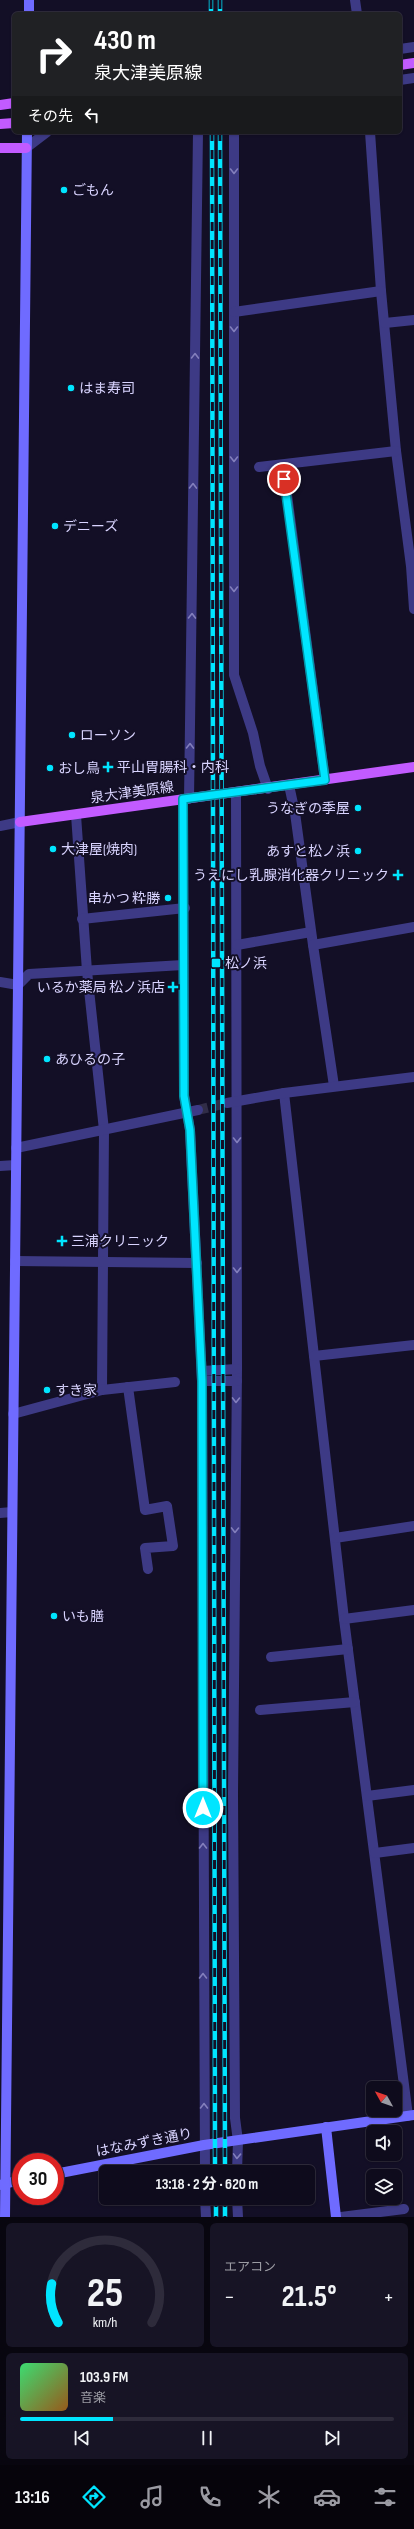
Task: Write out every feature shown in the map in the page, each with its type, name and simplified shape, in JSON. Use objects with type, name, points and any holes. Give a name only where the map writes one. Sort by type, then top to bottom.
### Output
[{"type":"main road","points":[[29,0],[29,12]]},
{"type":"main road","points":[[402,65],[414,63]]},
{"type":"main road","points":[[0,105],[12,103]]},
{"type":"main road","points":[[0,124],[12,123]]},
{"type":"main road","points":[[5,2217],[3,2184],[15,1261],[27,134]]},
{"type":"main road","points":[[0,148],[26,148]]},
{"type":"main road","name":"泉大津美原線","points":[[20,822],[268,789],[414,767]]},
{"type":"main road","name":"はなみずき通り","points":[[64,2172],[204,2145],[411,2116]]},
{"type":"main road","points":[[326,2127],[336,2217]]},
{"type":"street","points":[[355,0],[357,12]]},
{"type":"street","points":[[402,49],[414,47]]},
{"type":"street","points":[[402,80],[414,78]]},
{"type":"street","points":[[26,148],[44,134]]},
{"type":"street","points":[[198,134],[183,965],[184,1096],[188,1113],[202,1371],[205,2165]]},
{"type":"street","points":[[234,134],[234,675],[253,733],[260,766],[268,789]]},
{"type":"street","points":[[370,134],[381,291],[396,451],[413,566],[414,609]]},
{"type":"street","points":[[234,312],[381,291]]},
{"type":"street","points":[[385,323],[414,320]]},
{"type":"street","points":[[259,467],[396,451]]},
{"type":"street","points":[[282,465],[325,780]]},
{"type":"street","points":[[289,785],[295,813],[334,1086]]},
{"type":"street","points":[[236,793],[237,945],[232,1102],[237,1369],[233,1802],[235,2118],[238,2141],[237,2165]]},
{"type":"street","points":[[76,815],[86,971],[104,1130],[102,1390]]},
{"type":"street","points":[[0,826],[20,822]]},
{"type":"street","points":[[82,919],[185,908]]},
{"type":"street","points":[[313,945],[414,927]]},
{"type":"street","points":[[237,945],[311,932]]},
{"type":"street","points":[[0,982],[18,984],[29,974],[183,965]]},
{"type":"street","points":[[232,1102],[334,1086],[414,1077]]},
{"type":"street","points":[[284,1093],[344,1620],[411,2116]]},
{"type":"street","points":[[16,1148],[198,1110]]},
{"type":"street","points":[[0,1166],[16,1165]]},
{"type":"street","points":[[15,1261],[103,1264],[197,1263]]},
{"type":"street","points":[[314,1356],[414,1345]]},
{"type":"street","points":[[202,1371],[237,1369]]},
{"type":"street","points":[[202,1381],[237,1381]]},
{"type":"street","points":[[13,1414],[102,1390],[175,1382]]},
{"type":"street","points":[[128,1387],[145,1510],[167,1506],[173,1546],[145,1548],[148,1569]]},
{"type":"street","points":[[0,1513],[12,1512]]},
{"type":"street","points":[[335,1538],[414,1526]]},
{"type":"street","points":[[344,1620],[414,1610]]},
{"type":"street","points":[[271,1656],[348,1649]]},
{"type":"street","points":[[260,1710],[355,1702]]},
{"type":"street","points":[[367,1796],[414,1790]]},
{"type":"street","points":[[375,1853],[414,1848]]},
{"type":"street","points":[[205,2205],[206,2217]]},
{"type":"street","points":[[237,2205],[238,2217]]},
{"type":"street","points":[[341,2217],[404,2209]]},
{"type":"tunnel","points":[[198,1110],[227,1103]]},
{"type":"railway","points":[[211,0],[211,12]]},
{"type":"railway","points":[[220,0],[220,12]]},
{"type":"railway","points":[[212,134],[215,2165]]},
{"type":"railway","points":[[220,134],[225,2165]]},
{"type":"railway","points":[[216,2205],[216,2217]]},
{"type":"railway","points":[[225,2205],[225,2217]]},
{"type":"place","name":"ごもん","points":[[64,190]]},
{"type":"place","name":"はま寿司","points":[[71,388]]},
{"type":"place","name":"デニーズ","points":[[55,526]]},
{"type":"place","name":"ローソン","points":[[72,735]]},
{"type":"place","name":"平山胃腸科・内科","points":[[108,767]]},
{"type":"place","name":"おし鳥","points":[[50,768]]},
{"type":"place","name":"うなぎの季屋","points":[[358,808]]},
{"type":"place","name":"大津屋(焼肉)","points":[[53,849]]},
{"type":"place","name":"あすと松ノ浜","points":[[358,851]]},
{"type":"place","name":"うえにし乳腺消化器クリニック","points":[[398,875]]},
{"type":"place","name":"串かつ 粋勝","points":[[168,898]]},
{"type":"place","name":"松ノ浜","points":[[216,963]]},
{"type":"place","name":"いるか薬局 松ノ浜店","points":[[173,987]]},
{"type":"place","name":"あひるの子","points":[[47,1059]]},
{"type":"place","name":"三浦クリニック","points":[[62,1241]]},
{"type":"place","name":"すき家","points":[[47,1390]]},
{"type":"place","name":"いも膳","points":[[54,1616]]},
{"type":"route","points":[[203,1808],[202,1371],[190,1130],[184,1096],[183,965],[185,908],[183,799],[325,780],[284,479]]}]
